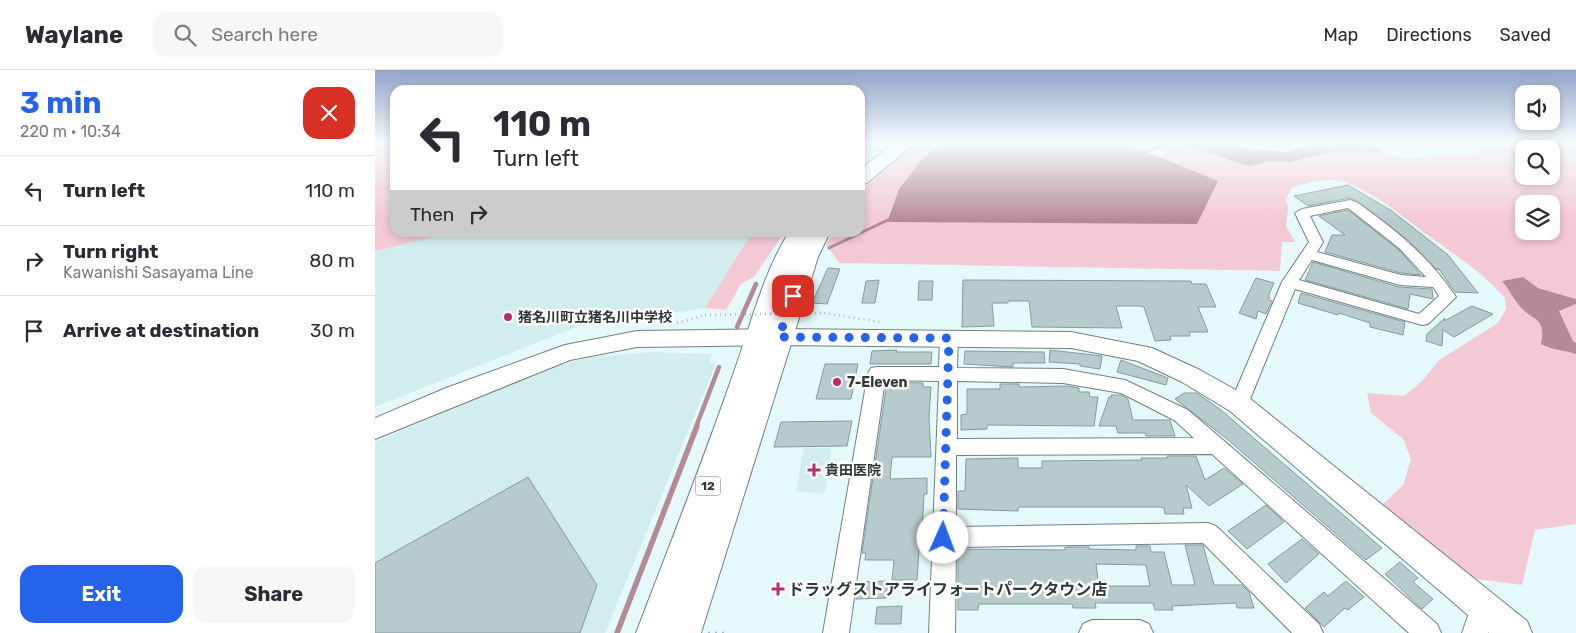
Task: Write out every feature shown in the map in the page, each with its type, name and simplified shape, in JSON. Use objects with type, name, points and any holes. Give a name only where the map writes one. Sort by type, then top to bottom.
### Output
[{"type":"main road","name":"12","points":[[681,633],[768,338],[788,252],[797,237]]},
{"type":"main road","name":"12","points":[[656,633],[751,365],[768,338],[816,237]]},
{"type":"street","points":[[1239,404],[1290,282],[1317,242],[1302,213],[1350,204],[1405,244],[1439,282],[1448,297],[1422,320],[1290,282]]},
{"type":"street","points":[[1309,254],[1401,280],[1439,282]]},
{"type":"street","points":[[941,633],[949,338]]},
{"type":"street","points":[[375,429],[455,395],[565,353],[637,339],[949,338],[1071,340],[1144,354],[1191,376],[1239,404],[1515,633]]},
{"type":"street","points":[[836,633],[877,373],[1063,376],[1125,387],[1181,415],[1428,633]]},
{"type":"street","points":[[946,447],[1217,446]]},
{"type":"street","points":[[943,538],[1208,533],[1310,633]]},
{"type":"street","points":[[1475,633],[1483,607]]},
{"type":"street","points":[[1092,633],[1140,633]]},
{"type":"path","points":[[705,315],[824,313]]},
{"type":"shaded area","points":[[375,169],[390,169],[390,237],[433,237],[375,251]]},
{"type":"shaded area","points":[[886,169],[914,169],[901,188],[887,222],[1218,181],[1189,169],[1515,169],[1515,185],[1560,185],[1560,169],[1576,169],[1576,299],[1538,288],[1523,277],[1502,281],[1518,304],[1541,324],[1546,347],[1564,349],[1576,354],[1576,524],[1535,530],[1522,585],[1469,578],[1381,506],[1403,485],[1411,459],[1403,439],[1371,413],[1367,393],[1404,396],[1422,381],[1439,360],[1498,323],[1506,309],[1505,298],[1476,270],[1394,210],[1355,186],[1344,182],[1324,180],[1292,188],[1286,199],[1288,208],[1286,226],[1295,242],[1282,242],[1280,271],[839,263],[826,244],[831,237],[865,237],[865,187]]},
{"type":"shaded area","points":[[914,169],[1189,169],[1218,181],[1197,224],[887,222],[899,189]]},
{"type":"shaded area","name":"猪名川町立猪名川中学校","points":[[430,237],[749,237],[705,308],[576,327],[375,407],[375,251]]},
{"type":"shaded area","points":[[749,237],[781,237],[754,277],[741,284],[726,310],[705,308]]},
{"type":"shaded area","points":[[1523,277],[1538,288],[1576,299],[1576,304],[1559,311],[1573,341],[1576,343],[1576,354],[1549,348],[1541,344],[1542,328],[1540,324],[1523,310],[1502,281]]},
{"type":"shaded area","points":[[1576,304],[1576,343],[1573,341],[1559,311]]},
{"type":"shaded area","points":[[651,352],[712,354],[709,363],[716,363],[605,633],[375,633],[375,442],[549,368],[591,357]]},
{"type":"shaded area","name":"貴田医院","points":[[804,448],[831,448],[825,493],[796,492]]},
{"type":"building","points":[[1348,185],[1392,211],[1448,255],[1478,293],[1455,292],[1438,268],[1437,270],[1409,241],[1357,201],[1350,198],[1308,206],[1294,196]]},
{"type":"building","points":[[1348,210],[1398,249],[1421,275],[1401,273],[1325,252],[1332,235],[1345,235],[1319,216]]},
{"type":"building","points":[[1313,262],[1399,287],[1432,289],[1433,299],[1410,294],[1408,309],[1305,280]]},
{"type":"building","points":[[828,268],[840,269],[827,304],[812,303]]},
{"type":"building","points":[[1256,278],[1274,283],[1269,294],[1269,300],[1272,301],[1266,314],[1258,311],[1256,319],[1239,313]]},
{"type":"building","points":[[879,280],[875,303],[862,303],[866,281]]},
{"type":"building","points":[[963,280],[1191,281],[1192,284],[1206,284],[1216,307],[1198,307],[1208,332],[1189,332],[1190,336],[1170,336],[1171,340],[1155,341],[1144,307],[1139,306],[1116,306],[1122,328],[1032,327],[1029,301],[1008,301],[1008,303],[992,303],[994,326],[962,327]]},
{"type":"building","points":[[919,281],[933,281],[932,300],[918,300]]},
{"type":"building","points":[[1301,293],[1405,322],[1403,335],[1370,327],[1370,323],[1339,313],[1338,315],[1298,303]]},
{"type":"building","points":[[1472,306],[1493,314],[1454,337],[1443,330],[1442,346],[1426,341],[1427,334],[1445,318],[1444,321]]},
{"type":"building","points":[[897,350],[896,352],[932,352],[931,364],[870,364],[872,351]]},
{"type":"building","points":[[1050,350],[1102,356],[1100,369],[1080,366],[1080,364],[1049,362]]},
{"type":"building","points":[[965,351],[1044,352],[1045,363],[1013,363],[1013,367],[964,364]]},
{"type":"building","points":[[1121,360],[1168,378],[1166,385],[1117,372]]},
{"type":"building","name":"7-Eleven","points":[[825,364],[858,364],[851,399],[816,399]]},
{"type":"building","points":[[887,382],[923,383],[923,387],[931,387],[929,416],[931,457],[892,457],[890,479],[927,478],[927,494],[924,494],[917,580],[892,580],[894,560],[865,560],[866,553],[862,553]]},
{"type":"building","points":[[1000,384],[1019,384],[1019,387],[1067,386],[1079,388],[1079,392],[1089,392],[1090,397],[1098,397],[1094,426],[987,425],[987,429],[961,430],[961,415],[967,414],[967,389],[1000,389]]},
{"type":"building","points":[[1184,393],[1197,393],[1221,410],[1382,548],[1366,560],[1227,439],[1175,399]]},
{"type":"building","points":[[1111,395],[1121,395],[1128,399],[1133,420],[1170,420],[1175,436],[1146,436],[1145,433],[1118,433],[1116,426],[1099,426],[1109,397],[1112,397]]},
{"type":"building","points":[[852,421],[847,446],[774,447],[781,422]]},
{"type":"building","points":[[1167,456],[1196,456],[1205,480],[1224,468],[1243,484],[1209,506],[1186,485],[1192,508],[1183,508],[1184,514],[1165,514],[1164,508],[1160,507],[1018,507],[1018,511],[958,509],[958,491],[965,491],[966,459],[1018,458],[1018,468],[1042,468],[1042,461],[1142,460],[1141,458],[1168,458]]},
{"type":"building","points":[[528,477],[597,585],[580,633],[375,633],[375,563]]},
{"type":"building","points":[[1266,505],[1284,522],[1247,549],[1228,531]]},
{"type":"building","points":[[1302,539],[1319,554],[1286,583],[1268,564]]},
{"type":"building","points":[[1185,545],[1203,545],[1214,585],[1242,585],[1249,592],[1254,608],[1237,608],[1236,603],[1172,606],[1173,610],[1155,610],[1153,603],[1095,603],[1096,608],[1073,608],[1072,604],[979,604],[978,610],[958,610],[958,549],[1065,550],[1065,547],[1089,547],[1089,549],[1136,550],[1136,546],[1150,546],[1151,552],[1164,552],[1172,585],[1195,585]],"holes":[[[1096,564],[1146,565],[1150,586],[1099,586]]]},
{"type":"building","points":[[1400,562],[1418,578],[1413,582],[1433,599],[1422,609],[1385,574]]},
{"type":"building","points":[[888,581],[886,598],[856,599],[858,582]]},
{"type":"building","points":[[1346,581],[1364,597],[1348,610],[1345,608],[1324,627],[1305,608],[1324,592],[1328,596]]},
{"type":"building","points":[[902,606],[901,624],[875,624],[877,607]]},
{"type":"waterway","points":[[865,231],[892,218]]},
{"type":"waterway","points":[[829,248],[852,237]]},
{"type":"waterway","points":[[737,327],[756,284]]},
{"type":"waterway","points":[[696,427],[719,367]]},
{"type":"waterway","points":[[617,633],[697,426]]},
{"type":"place","name":"猪名川町立猪名川中学校","points":[[508,317]]},
{"type":"place","name":"7-Eleven","points":[[837,382]]},
{"type":"place","name":"貴田医院","points":[[814,470]]},
{"type":"place","name":"ドラッグストアライフォートパークタウン店","points":[[778,589]]},
{"type":"route","points":[[793,296],[779,337],[802,339],[949,338],[943,538]]}]
